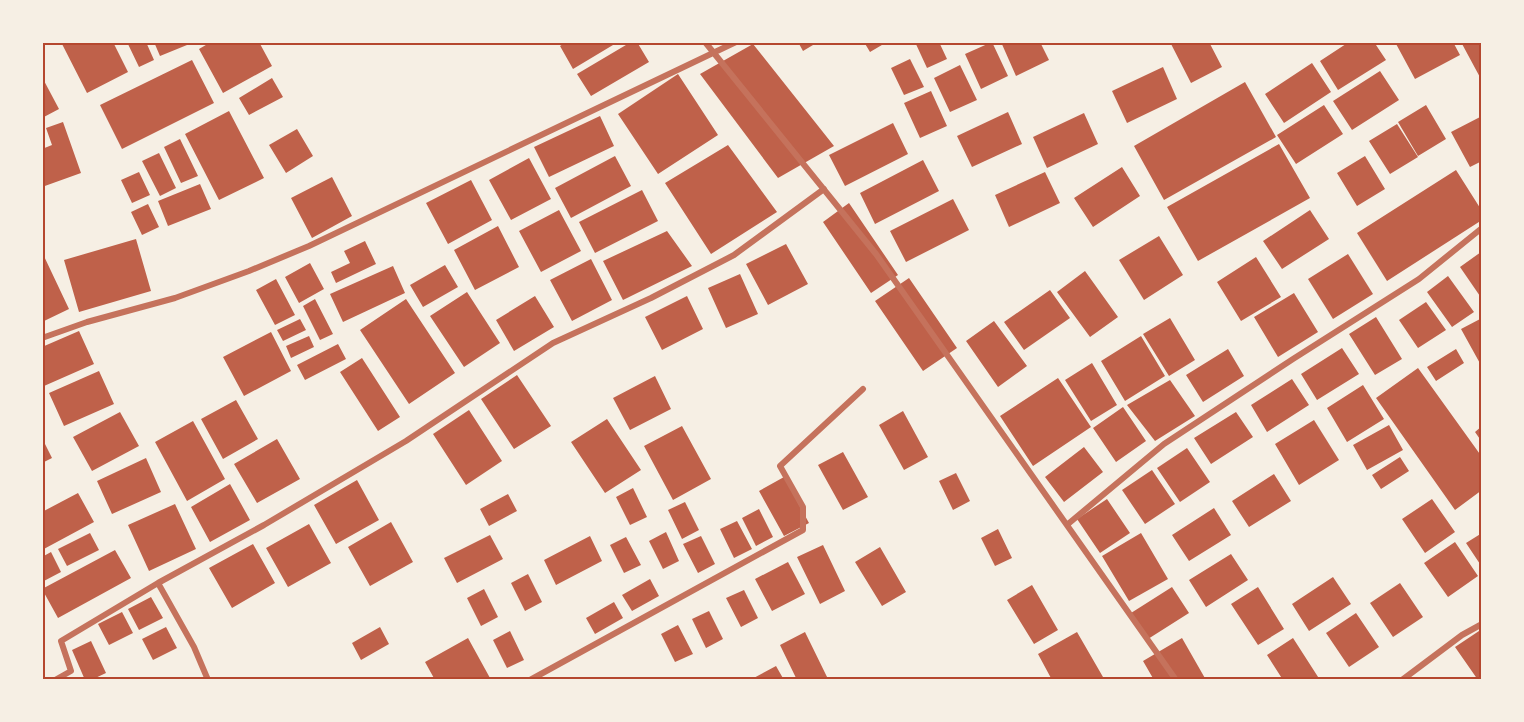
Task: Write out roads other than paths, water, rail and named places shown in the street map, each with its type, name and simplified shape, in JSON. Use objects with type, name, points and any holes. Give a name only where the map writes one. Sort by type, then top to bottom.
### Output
[{"type":"street","points":[[705,42],[876,254],[1176,680]]},
{"type":"street","points":[[42,338],[87,322],[175,298],[309,246],[736,42]]},
{"type":"street","points":[[55,680],[71,671],[61,641],[406,441],[552,343],[734,255],[824,189]]},
{"type":"street","points":[[1068,524],[1164,444],[1419,279],[1482,228]]},
{"type":"street","points":[[530,680],[803,530],[804,507],[780,466],[863,389]]},
{"type":"street","points":[[158,583],[194,648],[208,680]]},
{"type":"street","points":[[1402,680],[1462,635],[1482,624]]}]
